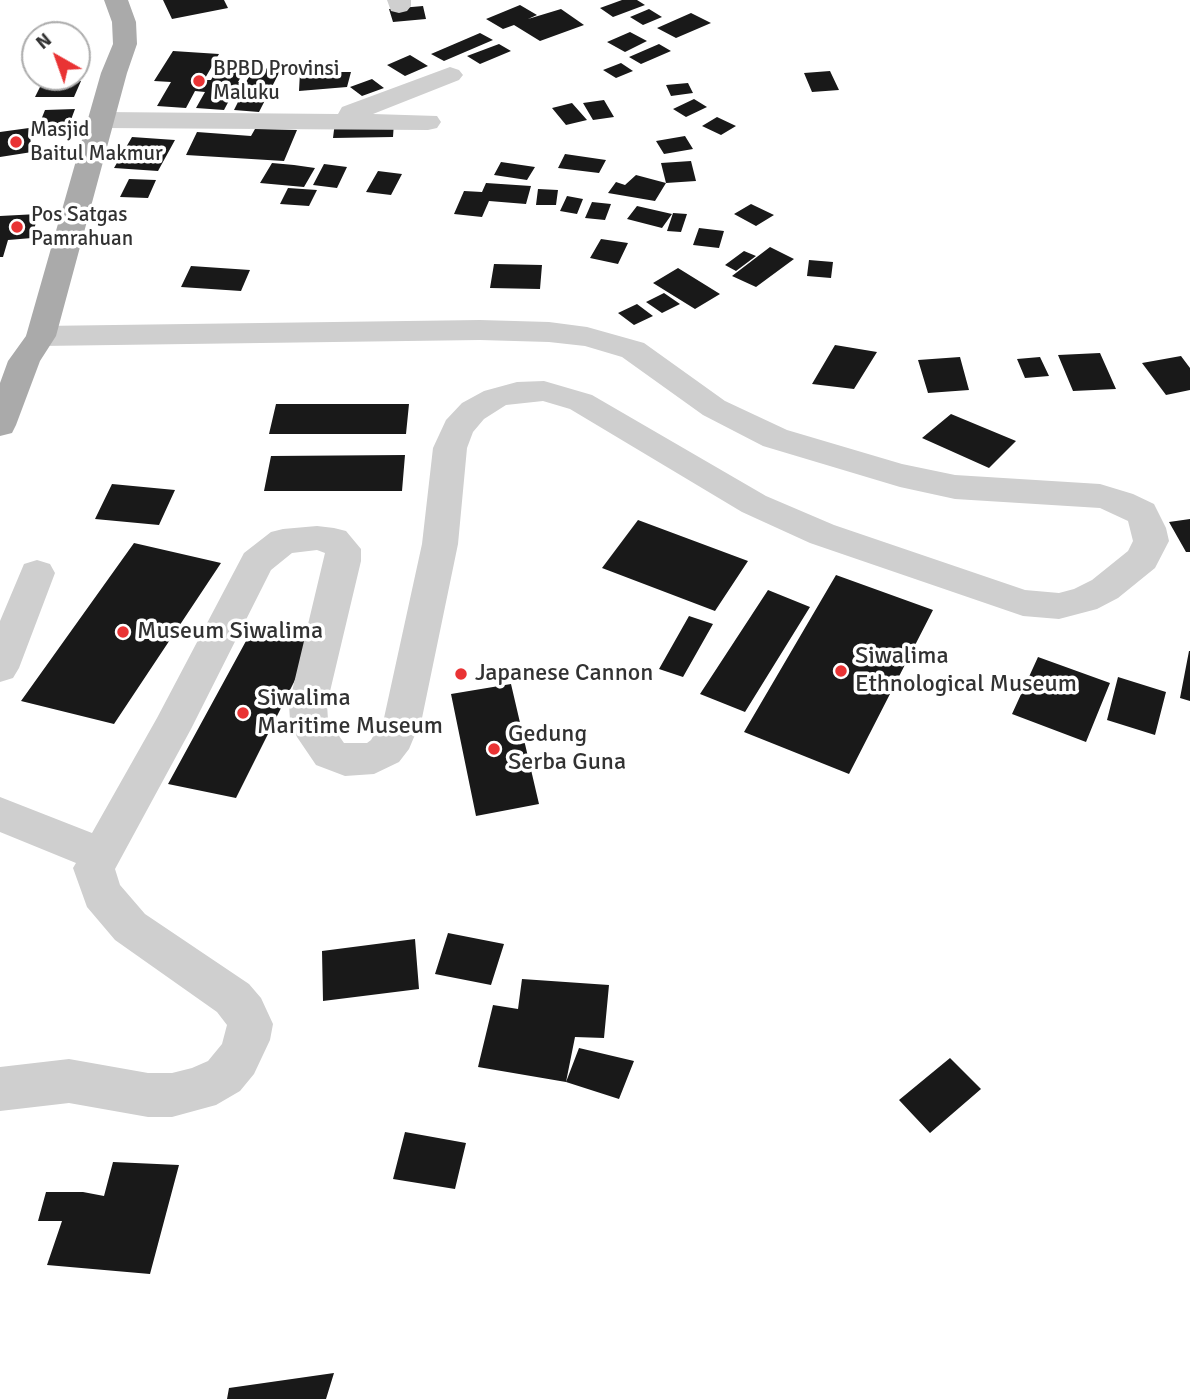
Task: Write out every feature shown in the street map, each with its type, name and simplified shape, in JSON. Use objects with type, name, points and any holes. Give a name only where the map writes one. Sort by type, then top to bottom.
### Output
[{"type":"main road","points":[[0,425],[24,360],[41,337],[114,73],[125,44],[124,22],[116,0]]},
{"type":"street","points":[[330,122],[450,75]]},
{"type":"street","points":[[103,120],[428,122]]},
{"type":"street","points":[[0,1089],[69,1081],[148,1095],[172,1095],[200,1089],[224,1076],[238,1059],[247,1040],[250,1024],[233,998],[148,942],[115,911],[97,882],[94,868],[171,729],[257,562],[283,541],[317,538],[334,540],[343,549],[343,561],[308,704],[309,720],[317,737],[330,754],[345,760],[374,758],[385,751],[403,718],[440,544],[450,448],[457,428],[473,411],[495,398],[517,392],[544,391],[581,402],[754,504],[822,534],[1023,603],[1059,606],[1084,600],[1105,589],[1142,559],[1151,541],[1142,513],[1121,502],[1100,496],[955,487],[900,475],[775,438],[714,408],[633,350],[587,337],[549,332],[480,330],[41,337]]},
{"type":"street","points":[[0,668],[37,573]]},
{"type":"street","points":[[0,814],[100,854]]},
{"type":"building","points":[[163,0],[224,0],[228,8],[172,19]]},
{"type":"building","points":[[622,0],[637,0],[645,5],[613,17],[600,8]]},
{"type":"building","points":[[520,5],[537,15],[528,19],[561,9],[584,25],[540,41],[514,25],[503,29],[486,19]]},
{"type":"building","points":[[423,6],[426,19],[393,22],[389,9]]},
{"type":"building","points":[[649,9],[662,17],[643,25],[630,17]]},
{"type":"building","points":[[691,13],[711,23],[676,38],[657,28]]},
{"type":"building","points":[[630,32],[647,41],[625,52],[607,42]]},
{"type":"building","points":[[480,33],[493,40],[444,61],[431,54]]},
{"type":"building","points":[[499,44],[511,51],[480,64],[467,56]]},
{"type":"building","points":[[659,44],[671,51],[641,64],[629,57]]},
{"type":"building","name":"BPBD Provinsi Maluku","points":[[173,51],[219,54],[204,80],[211,80],[219,66],[246,68],[238,82],[246,82],[254,68],[281,69],[259,112],[234,110],[242,94],[233,93],[224,110],[196,108],[205,92],[195,91],[186,108],[157,106],[171,82],[154,81]]},
{"type":"building","points":[[410,55],[428,66],[405,76],[387,65]]},
{"type":"building","points":[[621,63],[633,71],[616,78],[603,70]]},
{"type":"building","points":[[830,71],[839,90],[812,92],[804,73]]},
{"type":"building","points":[[300,72],[351,72],[347,87],[299,91]]},
{"type":"building","points":[[372,79],[384,88],[362,96],[350,87]]},
{"type":"building","points":[[688,83],[693,93],[671,96],[666,85]]},
{"type":"building","points":[[38,91],[77,91],[74,97],[35,97]]},
{"type":"building","points":[[694,99],[707,107],[686,117],[673,109]]},
{"type":"building","points":[[604,100],[614,117],[593,120],[583,103]]},
{"type":"building","points":[[572,103],[587,120],[566,125],[552,108]]},
{"type":"building","points":[[75,109],[69,125],[39,125],[45,110]]},
{"type":"building","points":[[717,117],[736,126],[721,135],[702,126]]},
{"type":"building","points":[[335,122],[394,122],[393,137],[333,138]]},
{"type":"building","name":"Masjid Baitul Makmur","points":[[29,128],[32,152],[0,157],[0,132]]},
{"type":"building","points":[[255,129],[297,130],[284,161],[186,155],[197,132],[251,136]]},
{"type":"building","points":[[685,136],[693,149],[664,154],[656,141]]},
{"type":"building","points":[[132,137],[175,140],[158,171],[114,168]]},
{"type":"building","points":[[565,154],[606,160],[599,173],[558,168]]},
{"type":"building","points":[[691,161],[696,181],[666,183],[661,163]]},
{"type":"building","points":[[501,162],[535,167],[527,180],[494,175]]},
{"type":"building","points":[[272,163],[315,168],[304,187],[260,183]]},
{"type":"building","points":[[324,164],[347,167],[337,188],[313,185]]},
{"type":"building","points":[[378,171],[402,174],[391,195],[366,192]]},
{"type":"building","points":[[636,175],[666,183],[655,201],[608,193],[616,182],[625,185]]},
{"type":"building","points":[[129,179],[156,180],[148,198],[120,197]]},
{"type":"building","points":[[486,183],[531,186],[526,204],[489,201],[482,217],[454,214],[464,191],[482,192]]},
{"type":"building","points":[[288,188],[317,190],[309,206],[280,204]]},
{"type":"building","points":[[538,189],[558,190],[556,205],[536,205]]},
{"type":"building","points":[[567,196],[583,199],[577,214],[560,211]]},
{"type":"building","points":[[592,202],[611,204],[605,220],[585,218]]},
{"type":"building","points":[[751,204],[774,215],[756,226],[734,214]]},
{"type":"building","points":[[637,206],[672,214],[662,228],[627,219]]},
{"type":"building","points":[[673,213],[687,214],[681,232],[667,231]]},
{"type":"building","name":"Pos Satgas Pamrahuan","points":[[38,214],[32,238],[8,240],[3,257],[0,257],[0,216]]},
{"type":"building","points":[[699,228],[724,231],[719,248],[693,245]]},
{"type":"building","points":[[601,239],[628,243],[618,264],[590,258]]},
{"type":"building","points":[[770,247],[794,259],[756,287],[732,276]]},
{"type":"building","points":[[744,251],[756,256],[736,271],[725,265]]},
{"type":"building","points":[[809,260],[833,262],[831,278],[807,276]]},
{"type":"building","points":[[494,264],[542,265],[540,289],[490,288]]},
{"type":"building","points":[[191,266],[250,270],[241,291],[181,287]]},
{"type":"building","points":[[678,268],[720,294],[695,309],[653,283]]},
{"type":"building","points":[[664,293],[680,304],[662,313],[646,302]]},
{"type":"building","points":[[637,304],[653,316],[634,325],[618,313]]},
{"type":"building","points":[[835,345],[877,352],[854,389],[812,384]]},
{"type":"building","points":[[1100,353],[1116,389],[1073,391],[1058,355]]},
{"type":"building","points":[[1181,356],[1190,368],[1190,390],[1166,395],[1142,363]]},
{"type":"building","points":[[960,357],[969,390],[928,393],[918,360]]},
{"type":"building","points":[[1040,357],[1049,376],[1025,378],[1017,359]]},
{"type":"building","points":[[276,404],[409,404],[406,434],[269,434]]},
{"type":"building","points":[[951,414],[1016,441],[989,468],[922,438]]},
{"type":"building","points":[[405,455],[402,491],[264,491],[271,456]]},
{"type":"building","points":[[112,484],[175,490],[159,525],[95,519]]},
{"type":"building","points":[[1190,519],[1190,552],[1186,552],[1169,522]]},
{"type":"building","points":[[638,520],[748,561],[715,611],[602,568]]},
{"type":"building","name":"Museum Siwalima","points":[[134,543],[221,563],[114,724],[21,701]]},
{"type":"building","name":"Siwalima Ethnological Museum","points":[[836,575],[933,610],[849,774],[744,732]]},
{"type":"building","points":[[768,590],[810,607],[745,712],[700,694]]},
{"type":"building","points":[[689,616],[713,624],[683,677],[659,669]]},
{"type":"building","name":"Siwalima Maritime Museum","points":[[252,630],[314,642],[236,798],[168,784]]},
{"type":"building","points":[[1190,651],[1190,701],[1180,698]]},
{"type":"building","points":[[1038,657],[1110,683],[1086,742],[1012,714]]},
{"type":"building","points":[[1118,677],[1166,692],[1155,735],[1107,720]]},
{"type":"building","name":"Gedung Serba Guna","points":[[511,684],[539,804],[476,816],[451,694]]},
{"type":"building","points":[[448,933],[504,944],[491,985],[435,974]]},
{"type":"building","points":[[415,939],[419,989],[323,1001],[322,951]]},
{"type":"building","points":[[522,979],[609,985],[604,1038],[575,1037],[566,1082],[478,1067],[493,1005],[518,1009]]},
{"type":"building","points":[[579,1048],[634,1061],[619,1099],[566,1082]]},
{"type":"building","points":[[950,1058],[981,1089],[930,1133],[899,1100]]},
{"type":"building","points":[[405,1132],[466,1143],[455,1189],[393,1179]]},
{"type":"building","points":[[113,1162],[179,1165],[150,1274],[47,1265],[62,1221],[38,1221],[46,1192],[83,1192],[104,1196]]},
{"type":"building","points":[[334,1373],[326,1399],[227,1399],[229,1388]]},
{"type":"place","name":"BPBD Provinsi Maluku","points":[[199,81]]},
{"type":"place","name":"Masjid Baitul Makmur","points":[[16,142]]},
{"type":"place","name":"Pos Satgas Pamrahuan","points":[[17,227]]},
{"type":"place","name":"Museum Siwalima","points":[[123,632]]},
{"type":"place","name":"Siwalima Ethnological Museum","points":[[841,671]]},
{"type":"place","name":"Japanese Cannon","points":[[461,674]]},
{"type":"place","name":"Siwalima Maritime Museum","points":[[243,713]]},
{"type":"place","name":"Gedung Serba Guna","points":[[494,749]]}]
